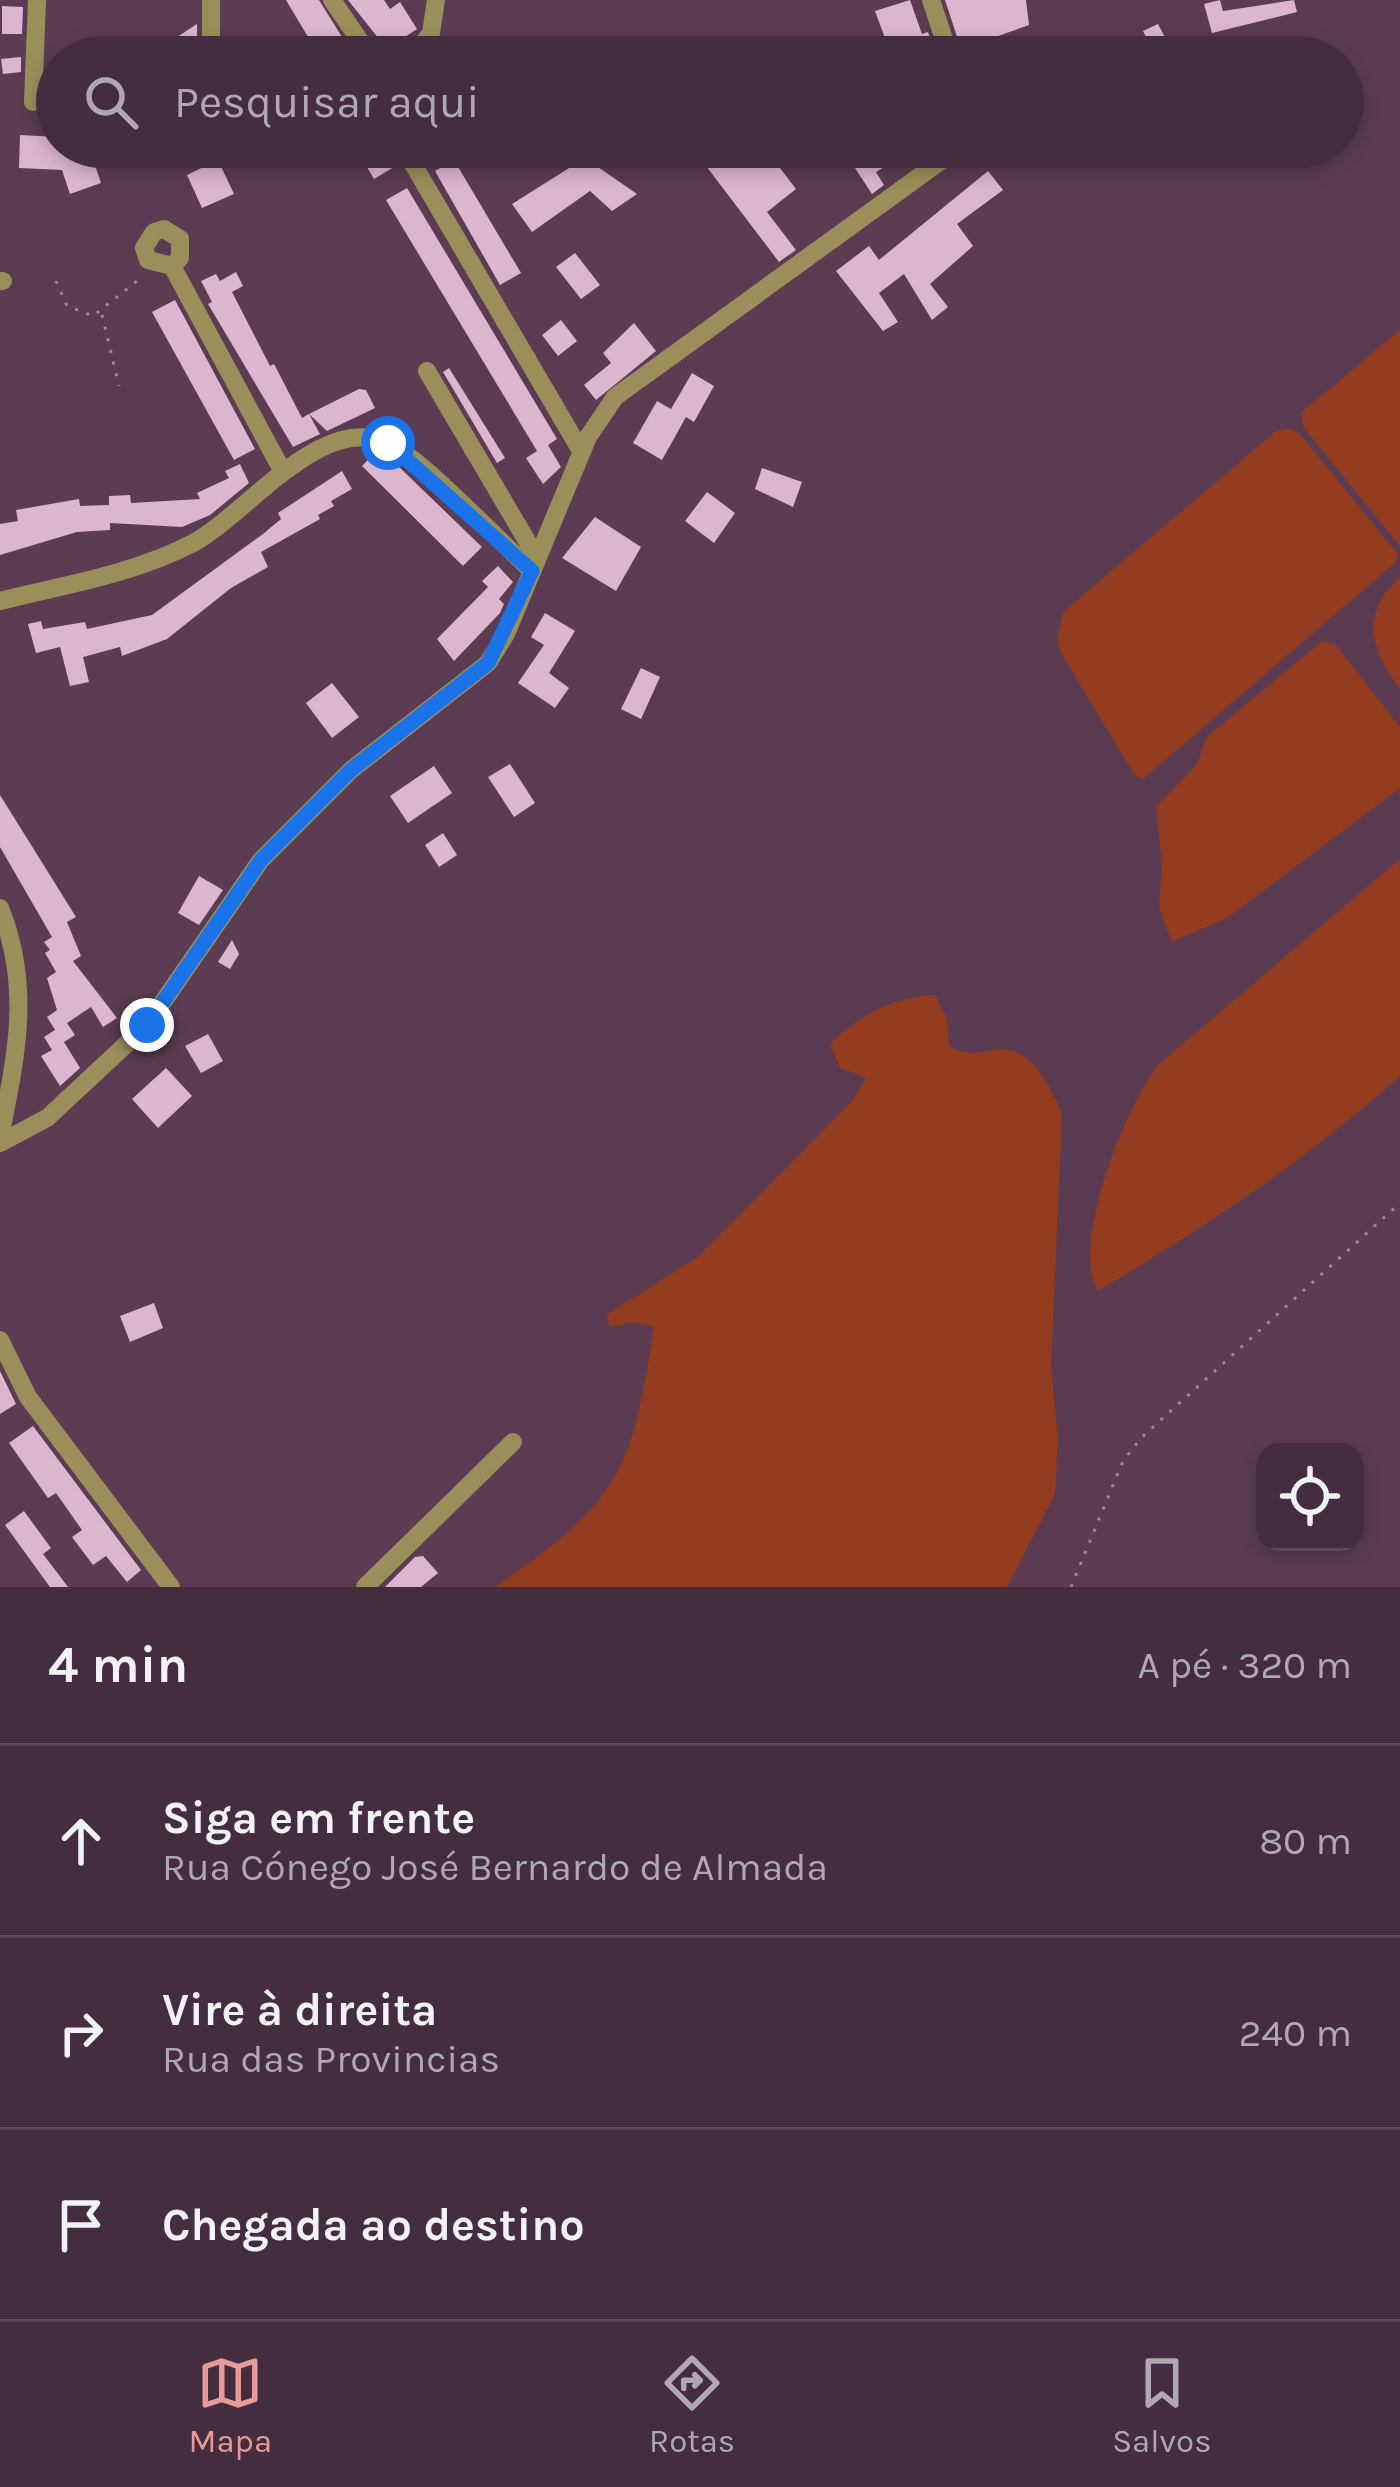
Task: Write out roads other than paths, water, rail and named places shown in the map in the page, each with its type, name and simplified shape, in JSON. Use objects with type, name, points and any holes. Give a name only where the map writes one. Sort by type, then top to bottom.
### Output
[{"type":"street","points":[[33,102],[37,0]]},
{"type":"street","points":[[211,0],[211,36]]},
{"type":"street","points":[[332,0],[357,36]]},
{"type":"street","points":[[428,36],[436,0]]},
{"type":"street","points":[[931,0],[943,36]]},
{"type":"street","points":[[415,168],[581,452]]},
{"type":"street","points":[[0,1140],[47,1118],[147,1025],[238,887],[304,815],[351,770],[488,663],[594,426],[632,380],[930,168]]},
{"type":"street","points":[[165,267],[283,472]]},
{"type":"street","points":[[427,371],[535,565]]},
{"type":"street","points":[[0,601],[164,556],[218,527],[283,472],[336,440],[360,436],[388,443],[535,565]]},
{"type":"street","points":[[0,908],[22,994],[21,1031],[0,1140]]},
{"type":"street","points":[[0,1340],[28,1397],[171,1587]]},
{"type":"street","points":[[364,1587],[513,1442]]}]
